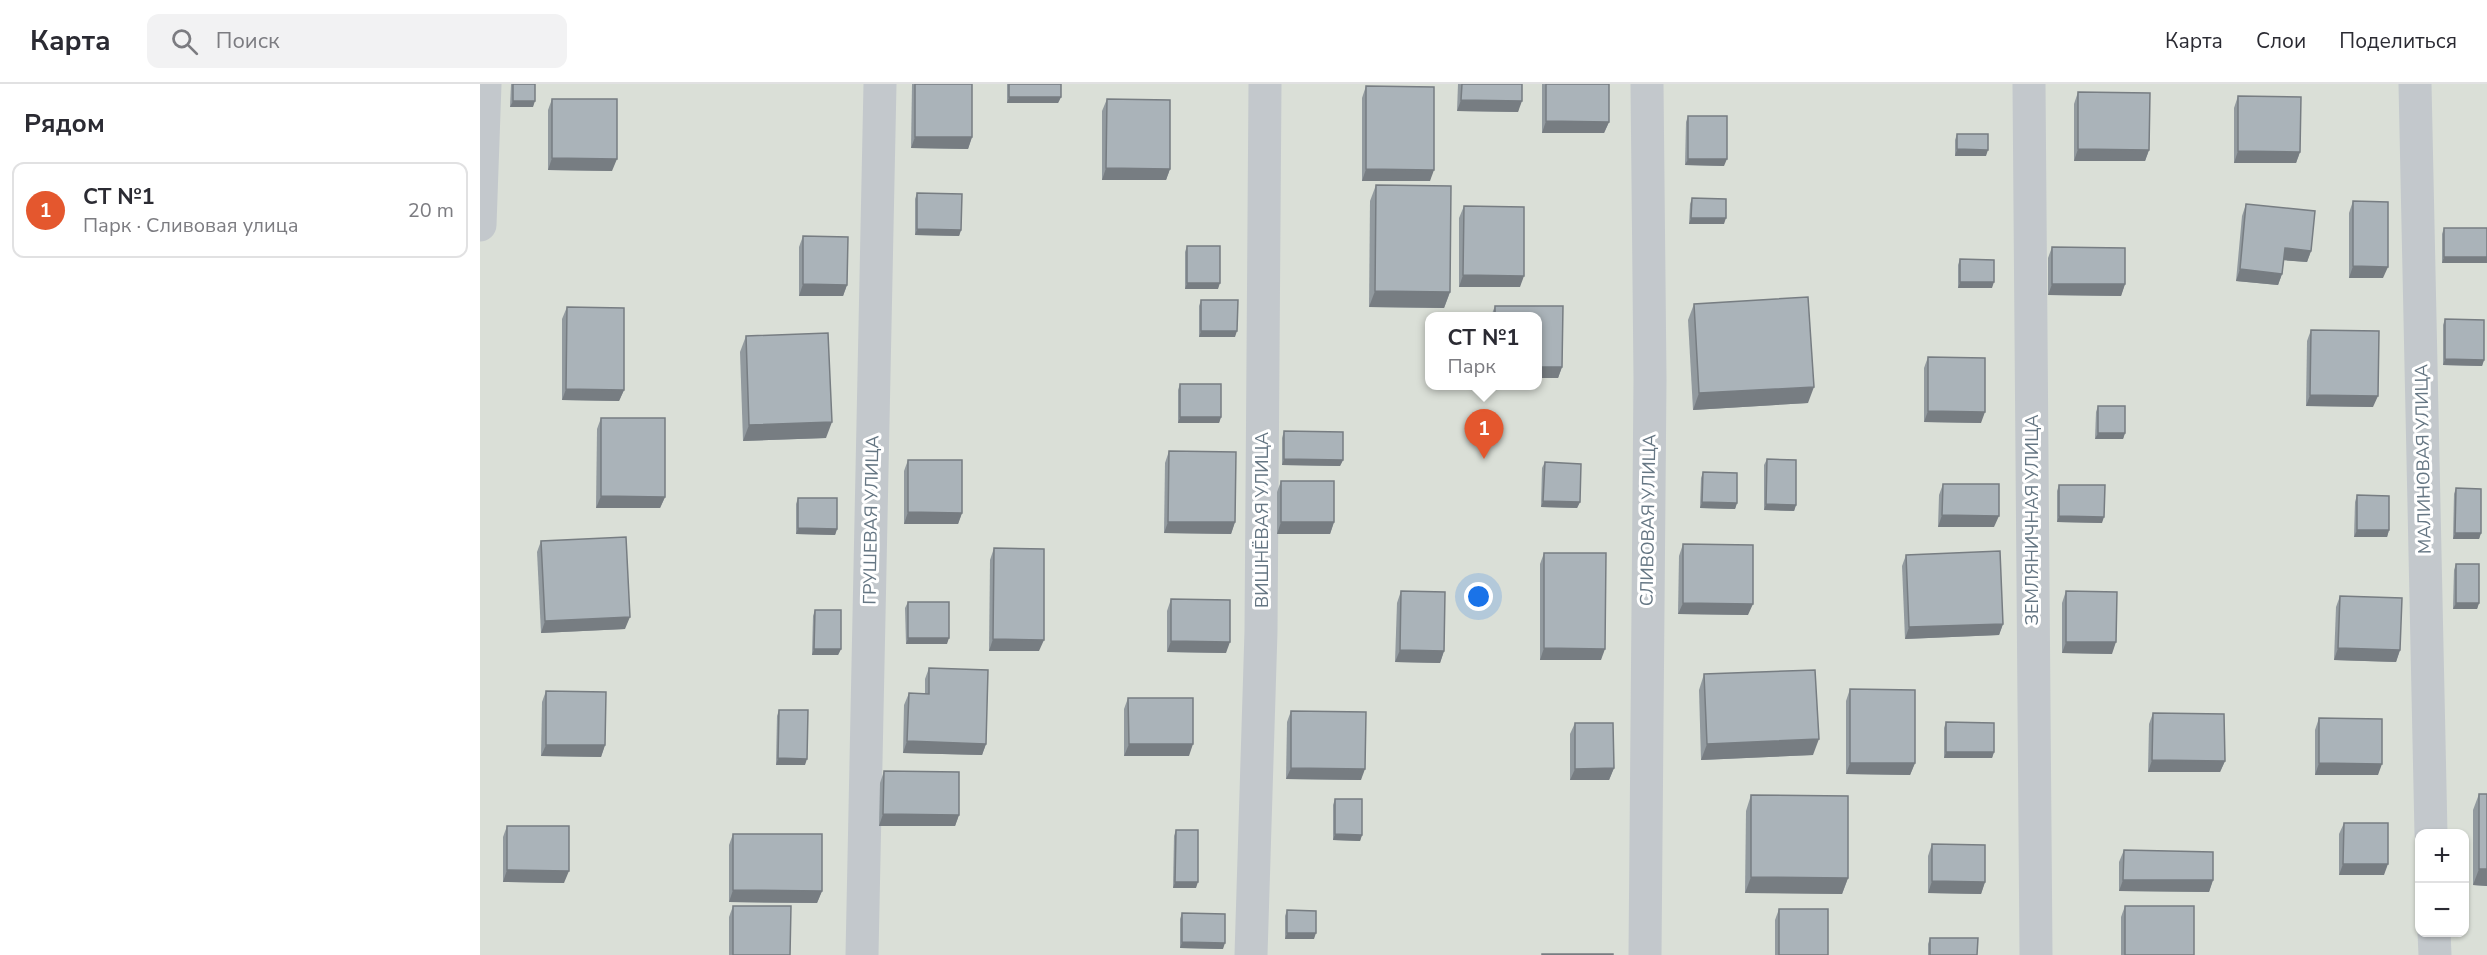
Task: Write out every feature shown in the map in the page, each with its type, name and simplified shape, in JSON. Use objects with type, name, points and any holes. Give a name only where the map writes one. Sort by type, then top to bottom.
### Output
[{"type":"street","points":[[480,225],[485,84]]},
{"type":"street","name":"ГРУШЕВАЯ УЛИЦА","points":[[862,955],[880,84]]},
{"type":"street","name":"ВИШНЁВАЯ УЛИЦА","points":[[1251,955],[1261,630],[1265,84]]},
{"type":"street","name":"СЛИВОВАЯ УЛИЦА","points":[[1645,955],[1650,391],[1647,84]]},
{"type":"street","name":"ЗЕМЛЯНИЧНАЯ УЛИЦА","points":[[2029,84],[2036,955]]},
{"type":"street","name":"МАЛИНОВАЯ УЛИЦА","points":[[2415,84],[2431,829]]},
{"type":"street","points":[[2434,937],[2435,955]]},
{"type":"shaded area","points":[[480,84],[2487,84],[2487,955],[480,955]]},
{"type":"building","points":[[513,84],[535,84],[535,101],[513,101]]},
{"type":"building","points":[[915,84],[972,84],[972,137],[915,137]]},
{"type":"building","points":[[1009,84],[1061,84],[1061,97],[1009,97]]},
{"type":"building","points":[[1462,84],[1522,84],[1522,101],[1461,100]]},
{"type":"building","points":[[1546,84],[1609,84],[1609,122],[1546,121]]},
{"type":"building","points":[[1366,86],[1434,87],[1434,170],[1366,169]]},
{"type":"building","points":[[2078,92],[2150,93],[2149,150],[2078,149]]},
{"type":"building","points":[[2238,96],[2301,97],[2300,152],[2238,151]]},
{"type":"building","points":[[552,99],[617,99],[617,159],[552,158]]},
{"type":"building","points":[[1107,99],[1170,100],[1170,169],[1106,168]]},
{"type":"building","points":[[1688,116],[1727,116],[1727,159],[1688,159]]},
{"type":"building","points":[[1957,134],[1988,134],[1988,150],[1957,149]]},
{"type":"building","points":[[1376,185],[1451,186],[1450,292],[1375,291]]},
{"type":"building","points":[[917,193],[962,194],[961,230],[917,229]]},
{"type":"building","points":[[1692,198],[1726,199],[1726,218],[1691,218]]},
{"type":"building","points":[[2353,201],[2388,202],[2388,267],[2353,266]]},
{"type":"building","points":[[2246,204],[2315,211],[2311,251],[2285,248],[2282,274],[2240,269]]},
{"type":"building","points":[[1464,206],[1524,207],[1524,276],[1463,275]]},
{"type":"building","points":[[2444,228],[2487,228],[2487,257],[2444,257]]},
{"type":"building","points":[[803,236],[848,237],[847,285],[803,284]]},
{"type":"building","points":[[1187,246],[1220,246],[1220,283],[1187,283]]},
{"type":"building","points":[[2052,247],[2125,248],[2125,284],[2052,284]]},
{"type":"building","points":[[1960,259],[1994,260],[1994,282],[1960,282]]},
{"type":"building","points":[[1808,297],[1814,387],[1699,393],[1694,304]]},
{"type":"building","points":[[1201,300],[1238,300],[1237,331],[1201,331]]},
{"type":"building","points":[[1495,306],[1563,306],[1562,367],[1542,367],[1542,312],[1495,312]]},
{"type":"building","points":[[567,307],[624,308],[624,390],[566,389]]},
{"type":"building","points":[[2445,319],[2484,320],[2484,360],[2445,359]]},
{"type":"building","points":[[2311,330],[2379,331],[2378,396],[2310,395]]},
{"type":"building","points":[[828,333],[832,422],[749,425],[746,336]]},
{"type":"building","points":[[1928,357],[1985,358],[1985,412],[1928,411]]},
{"type":"building","points":[[1180,384],[1221,384],[1221,417],[1180,417]]},
{"type":"building","points":[[2098,406],[2125,406],[2125,433],[2098,433]]},
{"type":"building","points":[[601,418],[665,418],[665,497],[601,496]]},
{"type":"building","points":[[1284,431],[1343,432],[1343,460],[1284,459]]},
{"type":"building","points":[[1169,451],[1236,452],[1235,522],[1168,522]]},
{"type":"building","points":[[1767,459],[1796,460],[1796,505],[1766,504]]},
{"type":"building","points":[[908,460],[962,460],[962,513],[908,512]]},
{"type":"building","points":[[1545,462],[1581,464],[1580,502],[1543,501]]},
{"type":"building","points":[[1703,472],[1737,473],[1737,503],[1702,502]]},
{"type":"building","points":[[1281,481],[1334,481],[1334,522],[1281,522]]},
{"type":"building","points":[[1943,484],[1999,484],[1999,516],[1942,515]]},
{"type":"building","points":[[2059,485],[2105,485],[2104,517],[2059,516]]},
{"type":"building","points":[[2456,488],[2481,489],[2481,533],[2455,533]]},
{"type":"building","points":[[2357,495],[2389,496],[2389,530],[2357,530]]},
{"type":"building","points":[[798,498],[837,498],[837,529],[798,528]]},
{"type":"building","points":[[626,537],[630,617],[545,621],[541,541]]},
{"type":"building","points":[[1683,544],[1753,545],[1753,604],[1683,603]]},
{"type":"building","points":[[994,548],[1044,549],[1044,640],[993,639]]},
{"type":"building","points":[[2000,551],[2003,624],[1909,627],[1906,555]]},
{"type":"building","points":[[1544,553],[1606,553],[1605,649],[1544,648]]},
{"type":"building","points":[[2456,564],[2479,564],[2479,603],[2456,603]]},
{"type":"building","points":[[1401,591],[1445,592],[1444,651],[1400,650]]},
{"type":"building","points":[[2066,591],[2117,592],[2116,642],[2066,642]]},
{"type":"building","points":[[2340,596],[2402,598],[2400,650],[2338,648]]},
{"type":"building","points":[[1171,599],[1230,600],[1230,642],[1171,641]]},
{"type":"building","points":[[908,602],[949,602],[949,638],[908,638]]},
{"type":"building","points":[[815,610],[841,610],[841,649],[814,649]]},
{"type":"building","points":[[929,668],[988,670],[986,744],[907,741],[909,693],[929,694]]},
{"type":"building","points":[[1815,670],[1819,739],[1707,744],[1704,674]]},
{"type":"building","points":[[1850,689],[1915,690],[1915,763],[1850,763]]},
{"type":"building","points":[[546,691],[606,692],[605,745],[546,745]]},
{"type":"building","points":[[1128,698],[1193,698],[1193,744],[1129,744]]},
{"type":"building","points":[[779,710],[808,710],[807,759],[778,758]]},
{"type":"building","points":[[1291,711],[1366,712],[1365,769],[1291,768]]},
{"type":"building","points":[[2153,713],[2224,714],[2225,761],[2152,760]]},
{"type":"building","points":[[2319,718],[2382,719],[2382,764],[2319,763]]},
{"type":"building","points":[[1946,722],[1994,723],[1994,752],[1946,752]]},
{"type":"building","points":[[1575,723],[1613,723],[1614,768],[1575,769]]},
{"type":"building","points":[[884,771],[959,772],[959,815],[883,814]]},
{"type":"building","points":[[2479,794],[2487,794],[2487,869],[2479,869]]},
{"type":"building","points":[[1751,795],[1848,796],[1848,878],[1751,877]]},
{"type":"building","points":[[1335,799],[1362,799],[1362,835],[1335,834]]},
{"type":"building","points":[[2344,823],[2388,823],[2388,864],[2343,864]]},
{"type":"building","points":[[507,826],[569,826],[569,871],[507,870]]},
{"type":"building","points":[[1176,830],[1198,830],[1198,882],[1175,882]]},
{"type":"building","points":[[733,834],[822,834],[822,891],[733,890]]},
{"type":"building","points":[[1932,844],[1985,845],[1985,882],[1932,881]]},
{"type":"building","points":[[2124,850],[2213,852],[2213,880],[2123,880]]},
{"type":"building","points":[[733,906],[791,906],[790,955],[733,955]]},
{"type":"building","points":[[2125,906],[2194,906],[2194,955],[2125,955]]},
{"type":"building","points":[[1779,909],[1828,909],[1828,955],[1779,955]]},
{"type":"building","points":[[1287,910],[1316,911],[1316,933],[1287,933]]},
{"type":"building","points":[[1182,913],[1225,914],[1225,943],[1182,942]]},
{"type":"building","points":[[1930,938],[1978,938],[1977,955],[1930,955]]},
{"type":"building","points":[[1613,954],[1613,955],[1542,955]]},
{"type":"place","name":"СТ №1","points":[[1484,459]]}]
